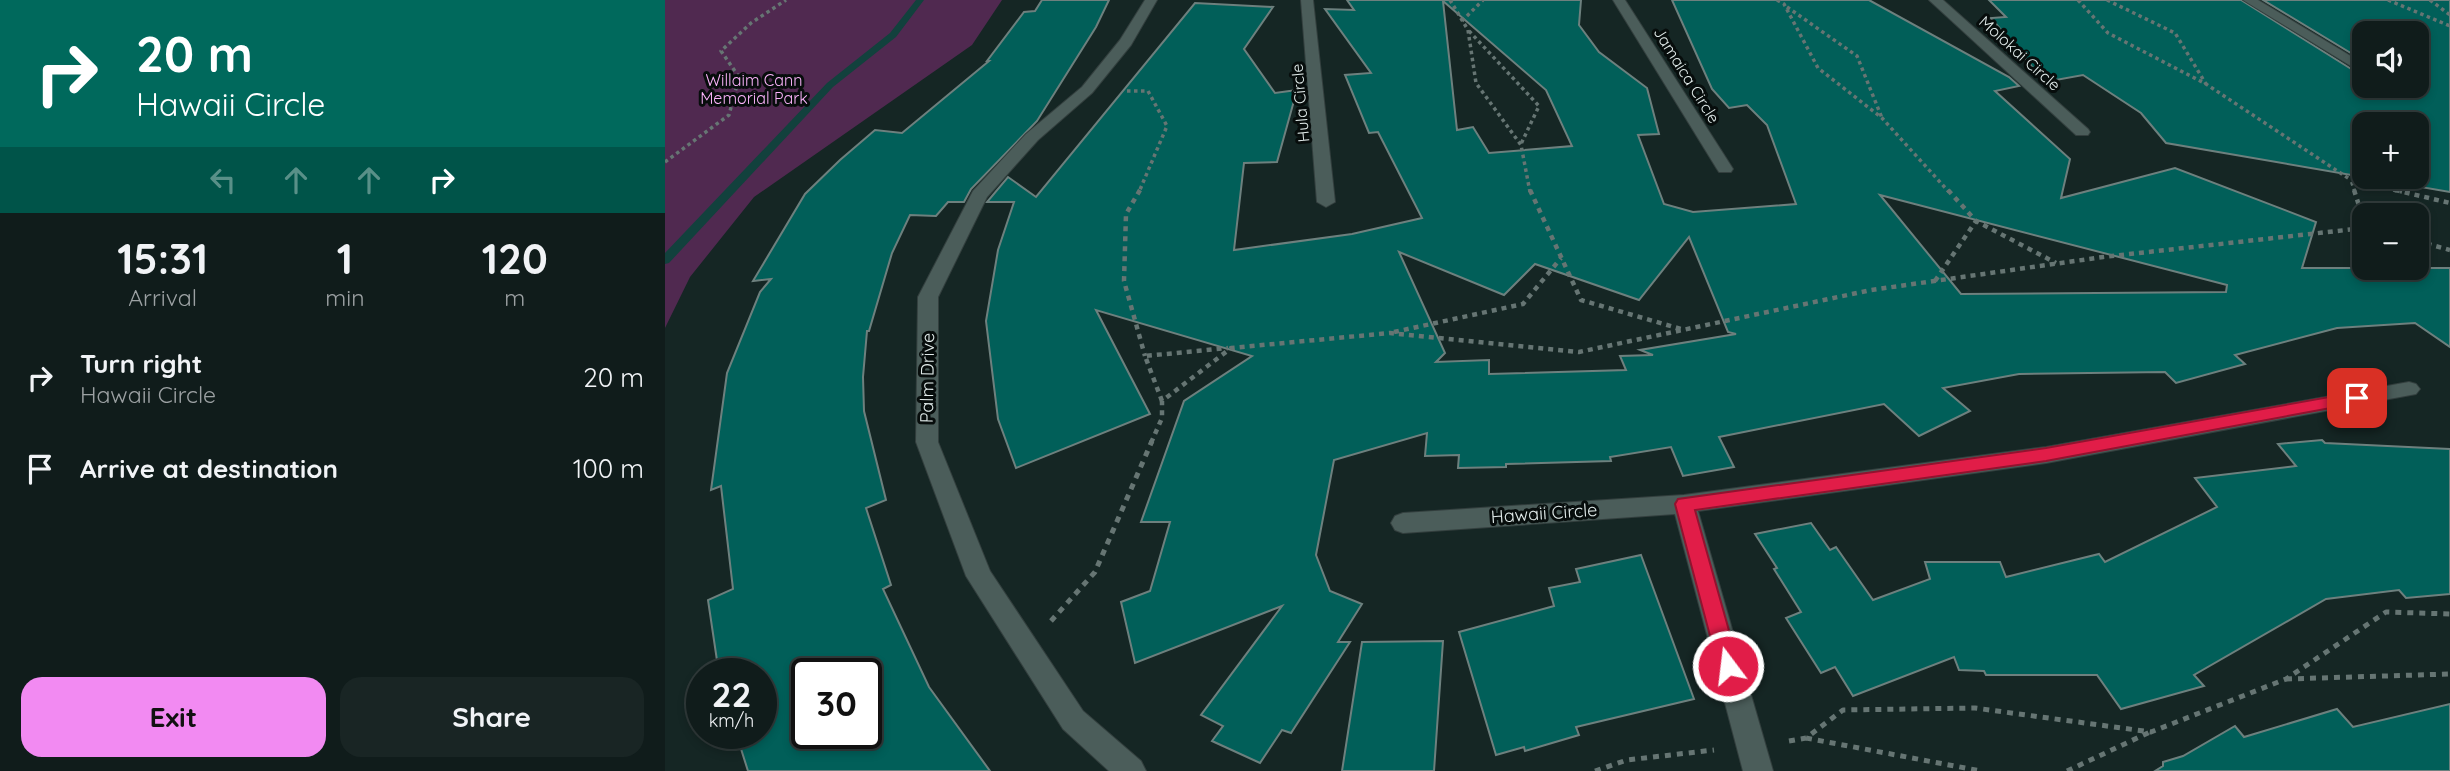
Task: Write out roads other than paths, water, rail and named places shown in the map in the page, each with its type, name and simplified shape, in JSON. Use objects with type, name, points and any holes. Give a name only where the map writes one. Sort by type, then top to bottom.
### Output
[{"type":"street","name":"Palm Drive","points":[[1131,771],[1073,720],[979,576],[927,442],[928,297],[979,195],[1032,137],[1087,90],[1126,42],[1151,0]]},
{"type":"street","name":"Hula Circle","points":[[1307,0],[1327,202]]},
{"type":"street","name":"Jamaica Circle","points":[[1619,0],[1725,169]]},
{"type":"street","name":"Molokai Circle","points":[[1935,0],[2082,132]]},
{"type":"street","points":[[2249,0],[2352,63]]},
{"type":"street","name":"Hawaii Circle","points":[[1403,523],[1684,504],[2046,454],[2409,388]]},
{"type":"street","points":[[1684,504],[1754,759]]},
{"type":"waterway","points":[[665,260],[830,85],[893,35],[920,0]]},
{"type":"park label","name":"Willaim Cann Memorial Park","points":[[754,89]]}]
